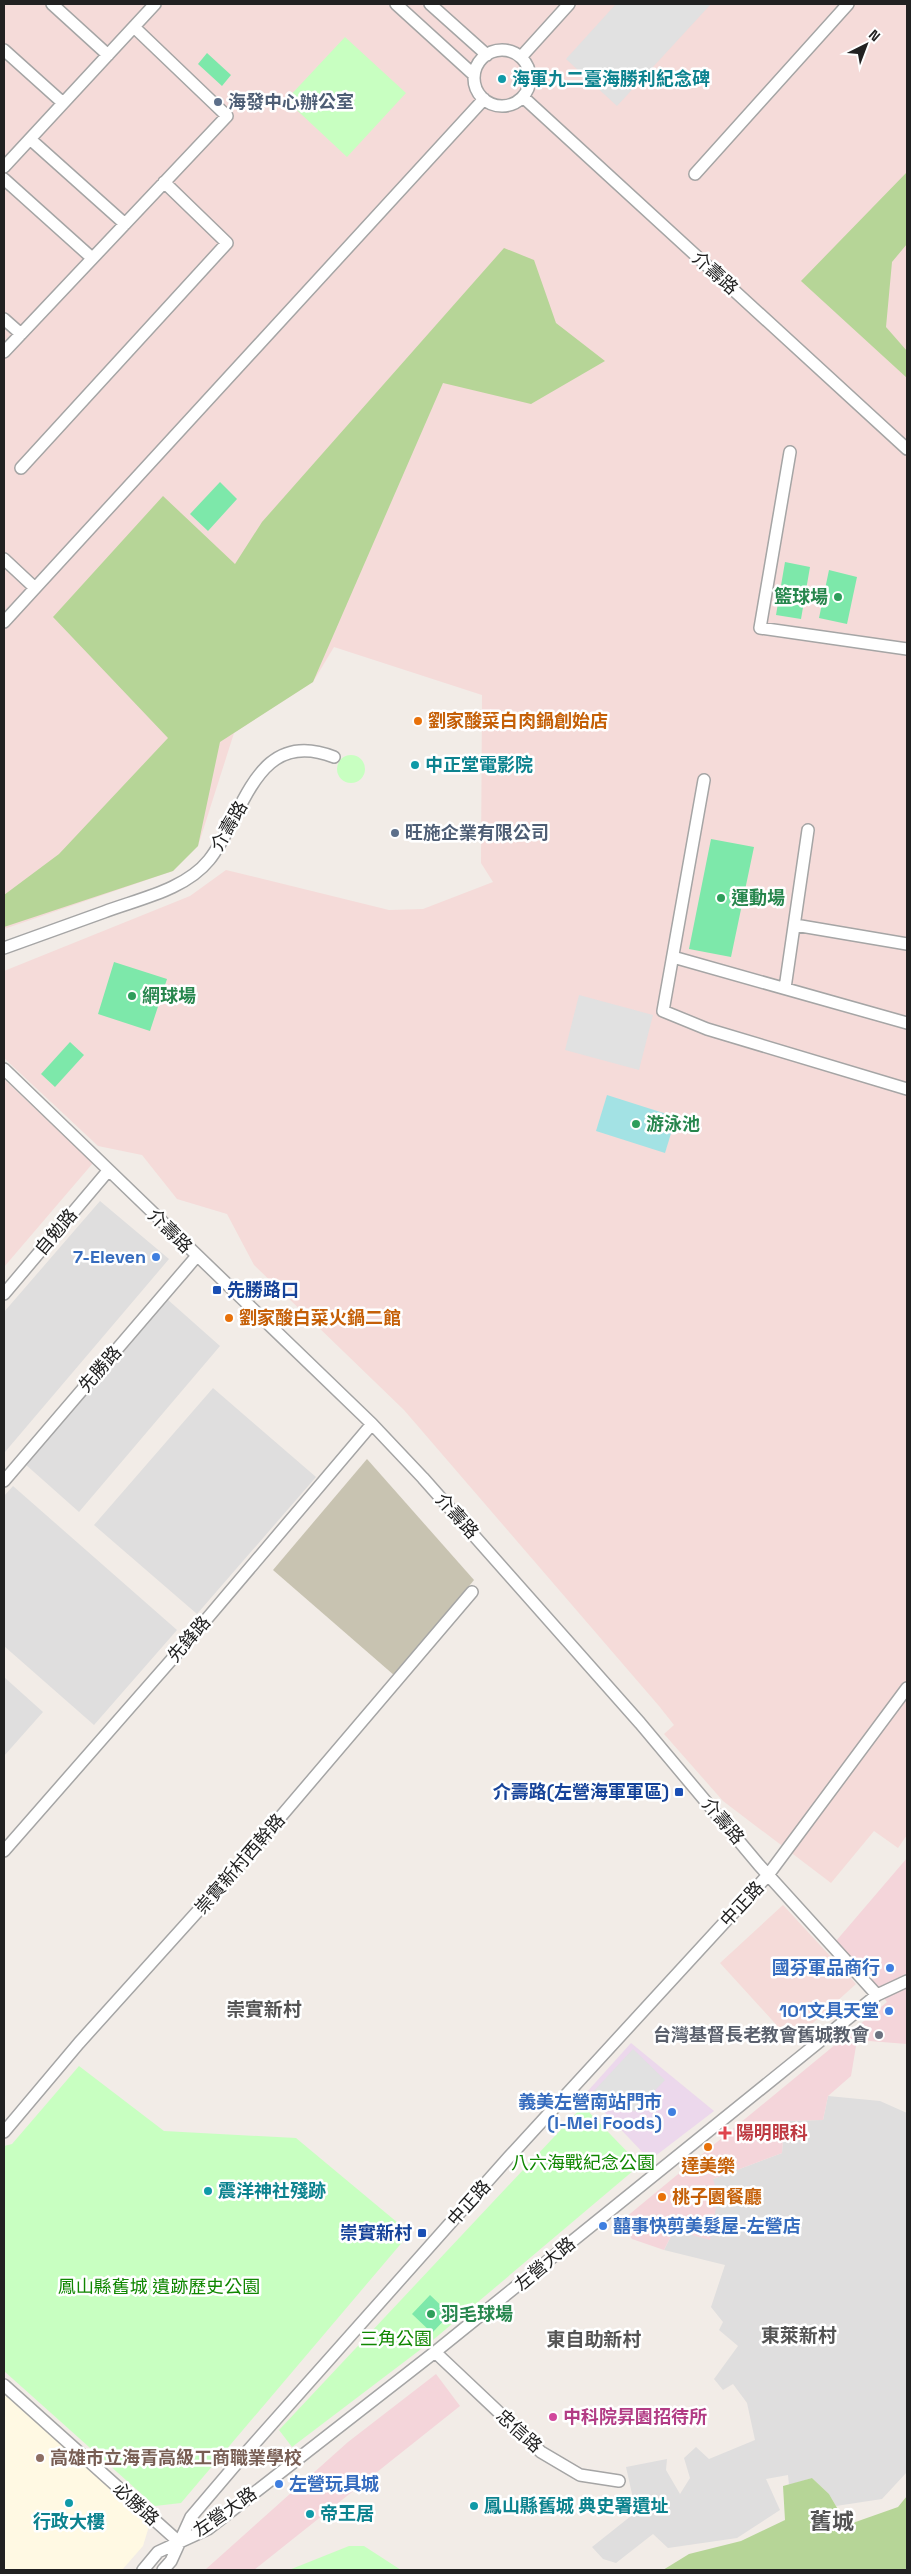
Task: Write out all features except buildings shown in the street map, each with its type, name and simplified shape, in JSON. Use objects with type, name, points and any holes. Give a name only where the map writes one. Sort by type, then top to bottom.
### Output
[{"type":"street","points":[[52,4],[108,55]]},
{"type":"street","points":[[4,167],[154,4]]},
{"type":"street","points":[[396,4],[474,75],[478,92],[484,99],[499,106],[508,106],[523,97],[530,81],[526,64],[521,57],[504,50],[487,54],[481,60],[474,75]]},
{"type":"street","points":[[430,4],[487,54]]},
{"type":"street","points":[[521,57],[569,4]]},
{"type":"street","points":[[695,174],[848,4]]},
{"type":"street","points":[[4,352],[227,116],[134,27]]},
{"type":"street","points":[[4,50],[63,103]]},
{"type":"street","name":"介壽路","points":[[523,97],[907,449]]},
{"type":"street","points":[[4,622],[484,99]]},
{"type":"street","points":[[30,139],[124,224]]},
{"type":"street","points":[[4,179],[92,258]]},
{"type":"street","points":[[21,468],[227,243],[164,182]]},
{"type":"street","points":[[4,319],[21,334]]},
{"type":"street","points":[[790,452],[760,628],[907,649]]},
{"type":"street","points":[[4,559],[35,588]]},
{"type":"street","name":"介壽路","points":[[4,948],[173,886],[209,860],[253,781],[263,769],[283,755],[304,750],[318,751],[334,757]]},
{"type":"street","points":[[704,780],[662,1011],[706,1028],[907,1089]]},
{"type":"street","points":[[785,988],[808,830]]},
{"type":"street","points":[[795,925],[907,944]]},
{"type":"street","points":[[673,957],[907,1023]]},
{"type":"street","name":"介壽路","points":[[4,1069],[196,1257],[372,1424],[423,1478],[640,1723],[768,1875],[877,1995]]},
{"type":"street","name":"自勉路","points":[[4,1294],[108,1171]]},
{"type":"street","name":"先勝路","points":[[4,1480],[196,1257]]},
{"type":"street","name":"先鋒路","points":[[4,1851],[194,1634],[372,1424]]},
{"type":"street","name":"崇實新村西幹路","points":[[4,2132],[79,2042],[238,1868],[472,1592]]},
{"type":"street","name":"中正路","points":[[179,2542],[190,2517],[237,2463],[510,2157],[768,1875],[789,1850],[907,1688]]},
{"type":"street","name":"左營大路","points":[[143,2570],[158,2552],[208,2529],[436,2352],[877,1995],[907,1981]]},
{"type":"street","name":"忠信路","points":[[436,2352],[541,2452],[580,2475],[619,2480]]},
{"type":"street","name":"必勝路","points":[[4,2385],[179,2542]]},
{"type":"street","name":"左營大路","points":[[163,2570],[171,2561],[179,2542]]},
{"type":"shaded area","points":[[4,4],[907,4],[907,1835],[898,1848],[874,1831],[831,1883],[723,1801],[664,1734],[674,1725],[659,1706],[404,1410],[254,1265],[227,1214],[177,1199],[142,1155],[98,1146],[4,1058],[4,971],[190,896],[226,870],[389,910],[423,909],[493,882],[481,863],[482,695],[334,647],[313,682],[234,733],[198,846],[173,871],[4,929]]},
{"type":"shaded area","points":[[616,4],[711,4],[617,106],[566,59]]},
{"type":"shaded area","points":[[579,995],[653,1015],[639,1070],[565,1050]]},
{"type":"shaded area","points":[[4,1079],[93,1163],[4,1267]]},
{"type":"shaded area","points":[[100,1201],[169,1259],[5,1452],[4,1312]]},
{"type":"shaded area","points":[[167,1299],[220,1346],[79,1512],[25,1464]]},
{"type":"shaded area","points":[[213,1388],[316,1477],[197,1614],[94,1525]]},
{"type":"shaded area","points":[[367,1459],[474,1580],[395,1676],[273,1570]]},
{"type":"shaded area","points":[[13,1486],[177,1630],[94,1725],[4,1646],[4,1496]]},
{"type":"shaded area","points":[[4,1677],[43,1712],[4,1756]]},
{"type":"shaded area","points":[[907,1858],[907,2044],[857,2040],[851,2076],[828,2096],[823,2120],[784,2121],[782,2153],[713,2179],[718,2197],[710,2240],[674,2230],[664,2250],[632,2239],[620,2222],[887,2002],[836,1941]]},
{"type":"shaded area","points":[[783,1905],[856,1984],[792,2042],[720,1963]]},
{"type":"shaded area","points":[[631,2043],[714,2111],[650,2160],[586,2093]]},
{"type":"shaded area","points":[[633,2049],[665,2080],[634,2112],[618,2096],[606,2108],[591,2094]]},
{"type":"shaded area","points":[[828,2096],[880,2101],[907,2113],[907,2472],[882,2499],[836,2506],[829,2494],[812,2478],[789,2485],[788,2475],[766,2479],[780,2510],[737,2538],[668,2548],[653,2534],[616,2563],[603,2559],[592,2547],[636,2512],[626,2467],[667,2459],[666,2470],[680,2494],[690,2478],[684,2458],[696,2447],[709,2459],[755,2440],[747,2403],[733,2384],[723,2390],[714,2379],[738,2346],[719,2330],[723,2322],[711,2307],[725,2265],[664,2250],[674,2230],[713,2179],[782,2153],[784,2121],[823,2120]]},
{"type":"shaded area","points":[[436,2374],[460,2406],[254,2570],[206,2569],[348,2442]]},
{"type":"shaded area","name":"高雄市立海青高級工商職業學校","points":[[4,2392],[150,2523],[143,2546],[122,2570],[4,2570]]},
{"type":"green space","points":[[345,37],[406,93],[347,157],[286,100]]},
{"type":"green space","points":[[207,53],[231,75],[222,86],[198,64]]},
{"type":"green space","points":[[907,172],[907,244],[892,262],[886,327],[907,351],[907,378],[801,281]]},
{"type":"green space","points":[[504,248],[534,260],[556,323],[605,361],[531,404],[443,383],[313,682],[220,742],[198,846],[173,871],[4,927],[4,895],[59,854],[168,738],[53,617],[163,496],[235,564],[262,522]]},
{"type":"green space","points":[[220,482],[237,499],[208,531],[190,514]]},
{"type":"green space","name":"籃球場","points":[[785,562],[810,567],[801,619],[776,615]]},
{"type":"green space","name":"籃球場","points":[[829,570],[857,577],[847,624],[819,618]]},
{"type":"green space","points":[[351,755],[361,759],[365,769],[361,779],[351,783],[341,779],[337,769],[341,759]]},
{"type":"green space","name":"運動場","points":[[711,839],[754,847],[731,957],[689,949]]},
{"type":"green space","name":"網球場","points":[[114,962],[167,979],[150,1031],[98,1014]]},
{"type":"green space","points":[[70,1042],[84,1055],[55,1087],[41,1074]]},
{"type":"green space","name":"鳳山縣舊城 遺跡歷史公園","points":[[79,2066],[164,2131],[296,2138],[410,2233],[181,2503],[155,2506],[4,2371],[4,2146],[12,2144]]},
{"type":"green space","name":"八六海戰紀念公園","points":[[583,2106],[640,2165],[433,2340],[292,2447],[279,2430]]},
{"type":"green space","name":"羽毛球場","points":[[430,2295],[450,2314],[432,2333],[412,2314]]},
{"type":"green space","points":[[812,2478],[829,2494],[847,2525],[898,2507],[907,2496],[907,2570],[663,2570],[689,2554],[741,2541],[785,2520],[783,2486]]},
{"type":"green space","points":[[349,2546],[364,2546],[401,2570],[289,2570]]},
{"type":"water","name":"游泳池","points":[[607,1095],[676,1117],[665,1153],[596,1131]]},
{"type":"place","name":"海軍九二臺海勝利紀念碑","points":[[502,79]]},
{"type":"place","name":"海發中心辦公室","points":[[218,102]]},
{"type":"place","name":"籃球場","points":[[838,597]]},
{"type":"place","name":"劉家酸菜白肉鍋創始店","points":[[418,721]]},
{"type":"place","name":"中正堂電影院","points":[[415,765]]},
{"type":"place","name":"旺施企業有限公司","points":[[395,833]]},
{"type":"place","name":"運動場","points":[[721,898]]},
{"type":"place","name":"網球場","points":[[132,996]]},
{"type":"place","name":"游泳池","points":[[636,1124]]},
{"type":"place","name":"7-Eleven","points":[[156,1257]]},
{"type":"place","name":"先勝路口","points":[[217,1290]]},
{"type":"place","name":"劉家酸白菜火鍋二館","points":[[229,1318]]},
{"type":"place","name":"介壽路(左營海軍軍區)","points":[[679,1792]]},
{"type":"place","name":"國芬軍品商行","points":[[890,1968]]},
{"type":"place","name":"101文具天堂","points":[[889,2011]]},
{"type":"place","name":"台灣基督長老教會舊城教會","points":[[879,2035]]},
{"type":"place","name":"義美左營南站門市 (I-Mei Foods)","points":[[672,2112]]},
{"type":"place","name":"陽明眼科","points":[[725,2133]]},
{"type":"place","name":"達美樂","points":[[708,2147]]},
{"type":"place","name":"震洋神社殘跡","points":[[208,2191]]},
{"type":"place","name":"桃子園餐廳","points":[[662,2197]]},
{"type":"place","name":"囍事快剪美髮屋-左營店","points":[[603,2226]]},
{"type":"place","name":"崇實新村","points":[[422,2233]]},
{"type":"place","name":"羽毛球場","points":[[431,2314]]},
{"type":"place","name":"中科院昇園招待所","points":[[553,2417]]},
{"type":"place","name":"高雄市立海青高級工商職業學校","points":[[40,2458]]},
{"type":"place","name":"左營玩具城","points":[[279,2484]]},
{"type":"place","name":"行政大樓","points":[[69,2503]]},
{"type":"place","name":"鳳山縣舊城 典史署遺址","points":[[474,2506]]},
{"type":"place","name":"帝王居","points":[[310,2514]]},
{"type":"district","name":"崇實新村","points":[[264,2009]]},
{"type":"district","name":"東萊新村","points":[[799,2335]]},
{"type":"district","name":"東自助新村","points":[[594,2339]]},
{"type":"district","name":"舊城","points":[[832,2521]]},
{"type":"park label","name":"三角公園","points":[[396,2339]]}]
